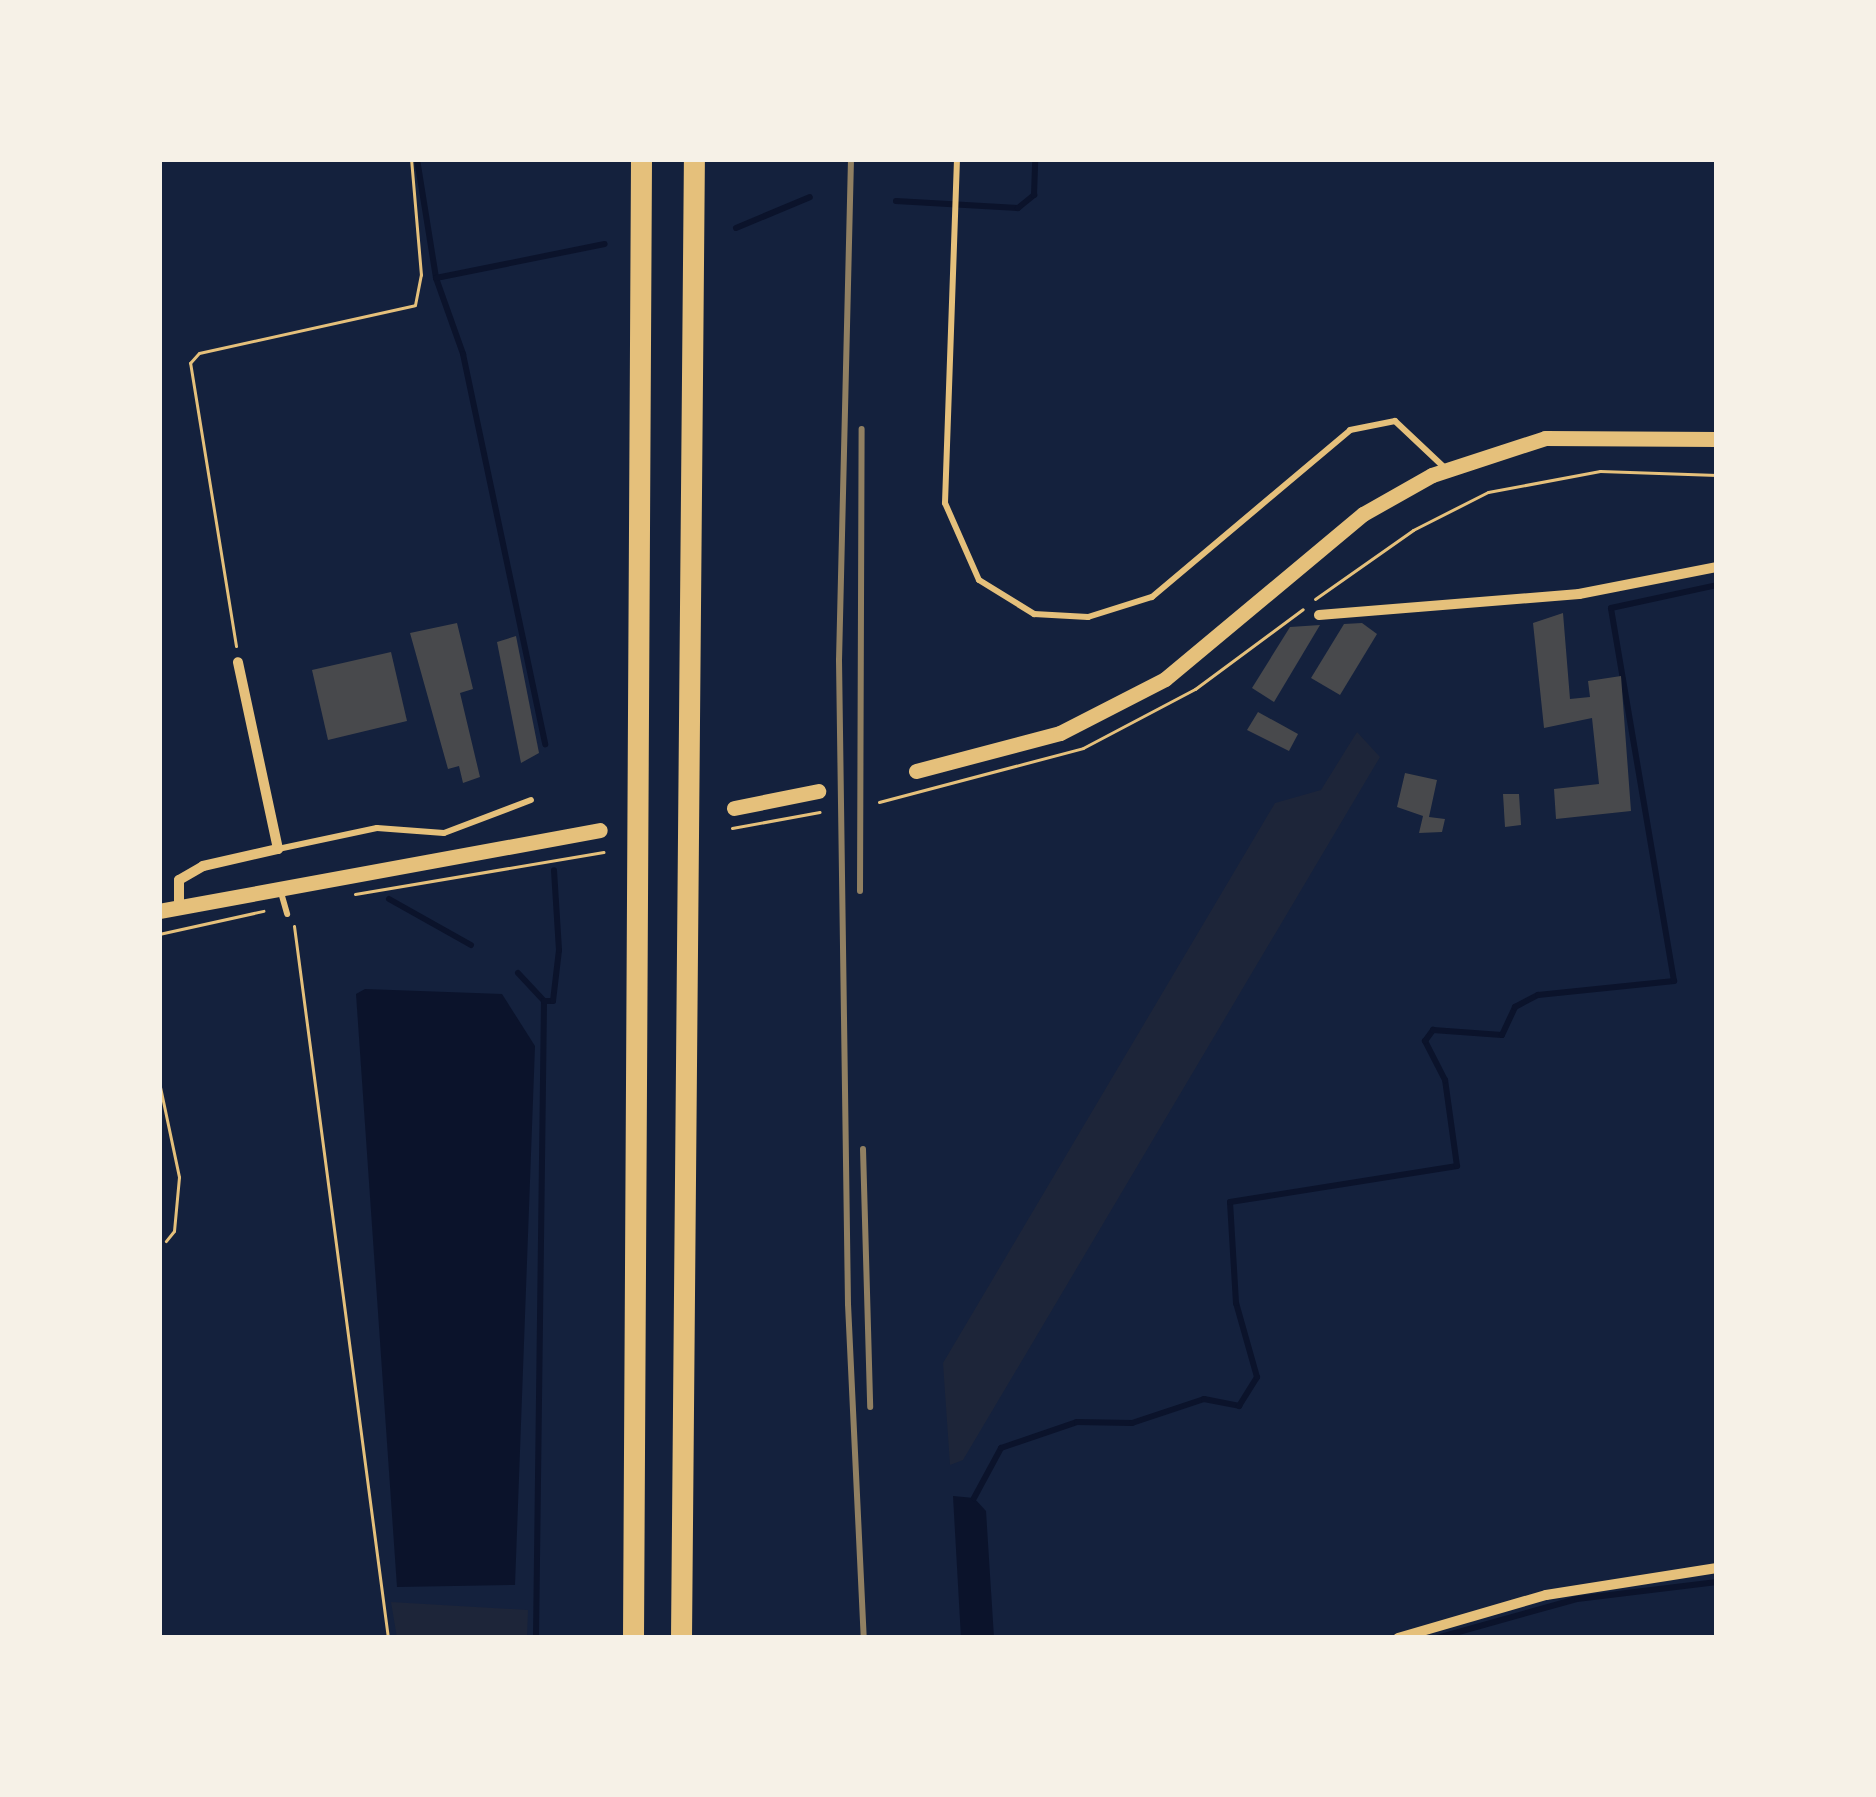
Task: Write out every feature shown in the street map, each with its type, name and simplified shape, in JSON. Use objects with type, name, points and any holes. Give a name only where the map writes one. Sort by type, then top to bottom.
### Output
[{"type":"highway","points":[[633,1638],[641,159]]},
{"type":"highway","points":[[681,1638],[694,159]]},
{"type":"main road","points":[[916,771],[1060,733],[1165,679],[1364,514],[1446,469],[1545,438],[1717,439]]},
{"type":"main road","points":[[734,808],[818,791]]},
{"type":"main road","points":[[159,911],[600,830]]},
{"type":"street","points":[[1319,615],[1579,595],[1717,567]]},
{"type":"street","points":[[179,907],[179,880],[203,866],[278,849],[238,662]]},
{"type":"street","points":[[1398,1638],[1546,1595],[1717,1568]]},
{"type":"lane","points":[[957,159],[945,503],[979,580],[1034,614],[1088,617],[1152,597],[1350,430],[1396,421],[1446,469]]},
{"type":"lane","points":[[278,849],[377,828],[444,833],[531,800]]},
{"type":"lane","points":[[280,887],[286,910]]},
{"type":"path","points":[[238,662],[190,363],[224,347],[415,305],[421,275],[411,159]]},
{"type":"path","points":[[879,802],[1008,774],[1149,717],[1413,530],[1488,492],[1600,471],[1717,475]]},
{"type":"path","points":[[732,828],[820,812]]},
{"type":"path","points":[[350,895],[602,852]]},
{"type":"path","points":[[159,934],[286,910],[302,944],[388,1638]]},
{"type":"path","points":[[159,1082],[178,1177],[174,1231],[166,1240]]},
{"type":"shaded area","points":[[1357,732],[1380,757],[963,1460],[950,1465],[943,1363],[1275,803],[1321,790]]},
{"type":"shaded area","points":[[365,989],[502,994],[535,1046],[515,1585],[397,1587],[356,994]]},
{"type":"shaded area","points":[[953,1496],[974,1498],[986,1511],[994,1638],[961,1638]]},
{"type":"shaded area","points":[[391,1602],[528,1610],[527,1638],[397,1638]]},
{"type":"building","points":[[1563,613],[1570,699],[1590,697],[1588,681],[1621,676],[1631,811],[1556,819],[1554,789],[1599,784],[1592,718],[1544,728],[1533,623]]},
{"type":"building","points":[[457,623],[473,689],[460,693],[480,777],[463,783],[459,766],[448,769],[410,633]]},
{"type":"building","points":[[1362,623],[1377,634],[1340,695],[1311,678],[1344,624]]},
{"type":"building","points":[[1320,625],[1274,702],[1252,688],[1290,627]]},
{"type":"building","points":[[516,636],[539,753],[521,763],[497,642]]},
{"type":"building","points":[[391,652],[407,721],[328,740],[312,670]]},
{"type":"building","points":[[1258,712],[1298,734],[1289,751],[1247,730]]},
{"type":"building","points":[[1405,773],[1437,780],[1429,817],[1445,819],[1442,832],[1419,833],[1423,816],[1397,807]]},
{"type":"building","points":[[1503,794],[1519,794],[1521,825],[1505,827]]},
{"type":"waterway","points":[[417,159],[436,278],[463,354],[545,744]]},
{"type":"waterway","points":[[896,201],[1018,208],[1034,195],[1035,159]]},
{"type":"waterway","points":[[736,228],[810,197]]},
{"type":"waterway","points":[[436,278],[605,244]]},
{"type":"waterway","points":[[974,1498],[1001,1448],[1077,1422],[1132,1423],[1204,1399],[1239,1406],[1257,1377],[1236,1303],[1230,1202],[1457,1166],[1445,1080],[1425,1041],[1433,1030],[1502,1035],[1515,1007],[1538,995],[1674,981],[1611,608],[1717,585]]},
{"type":"waterway","points":[[544,1001],[553,1001],[559,950],[554,870]]},
{"type":"waterway","points":[[389,899],[471,945]]},
{"type":"waterway","points":[[518,973],[544,1001],[536,1638]]},
{"type":"waterway","points":[[1437,1638],[1577,1599],[1717,1582]]},
{"type":"railway","points":[[851,159],[839,660],[848,1304],[864,1638]]},
{"type":"railway","points":[[860,891],[862,429]]},
{"type":"railway","points":[[863,1149],[870,1407]]}]
